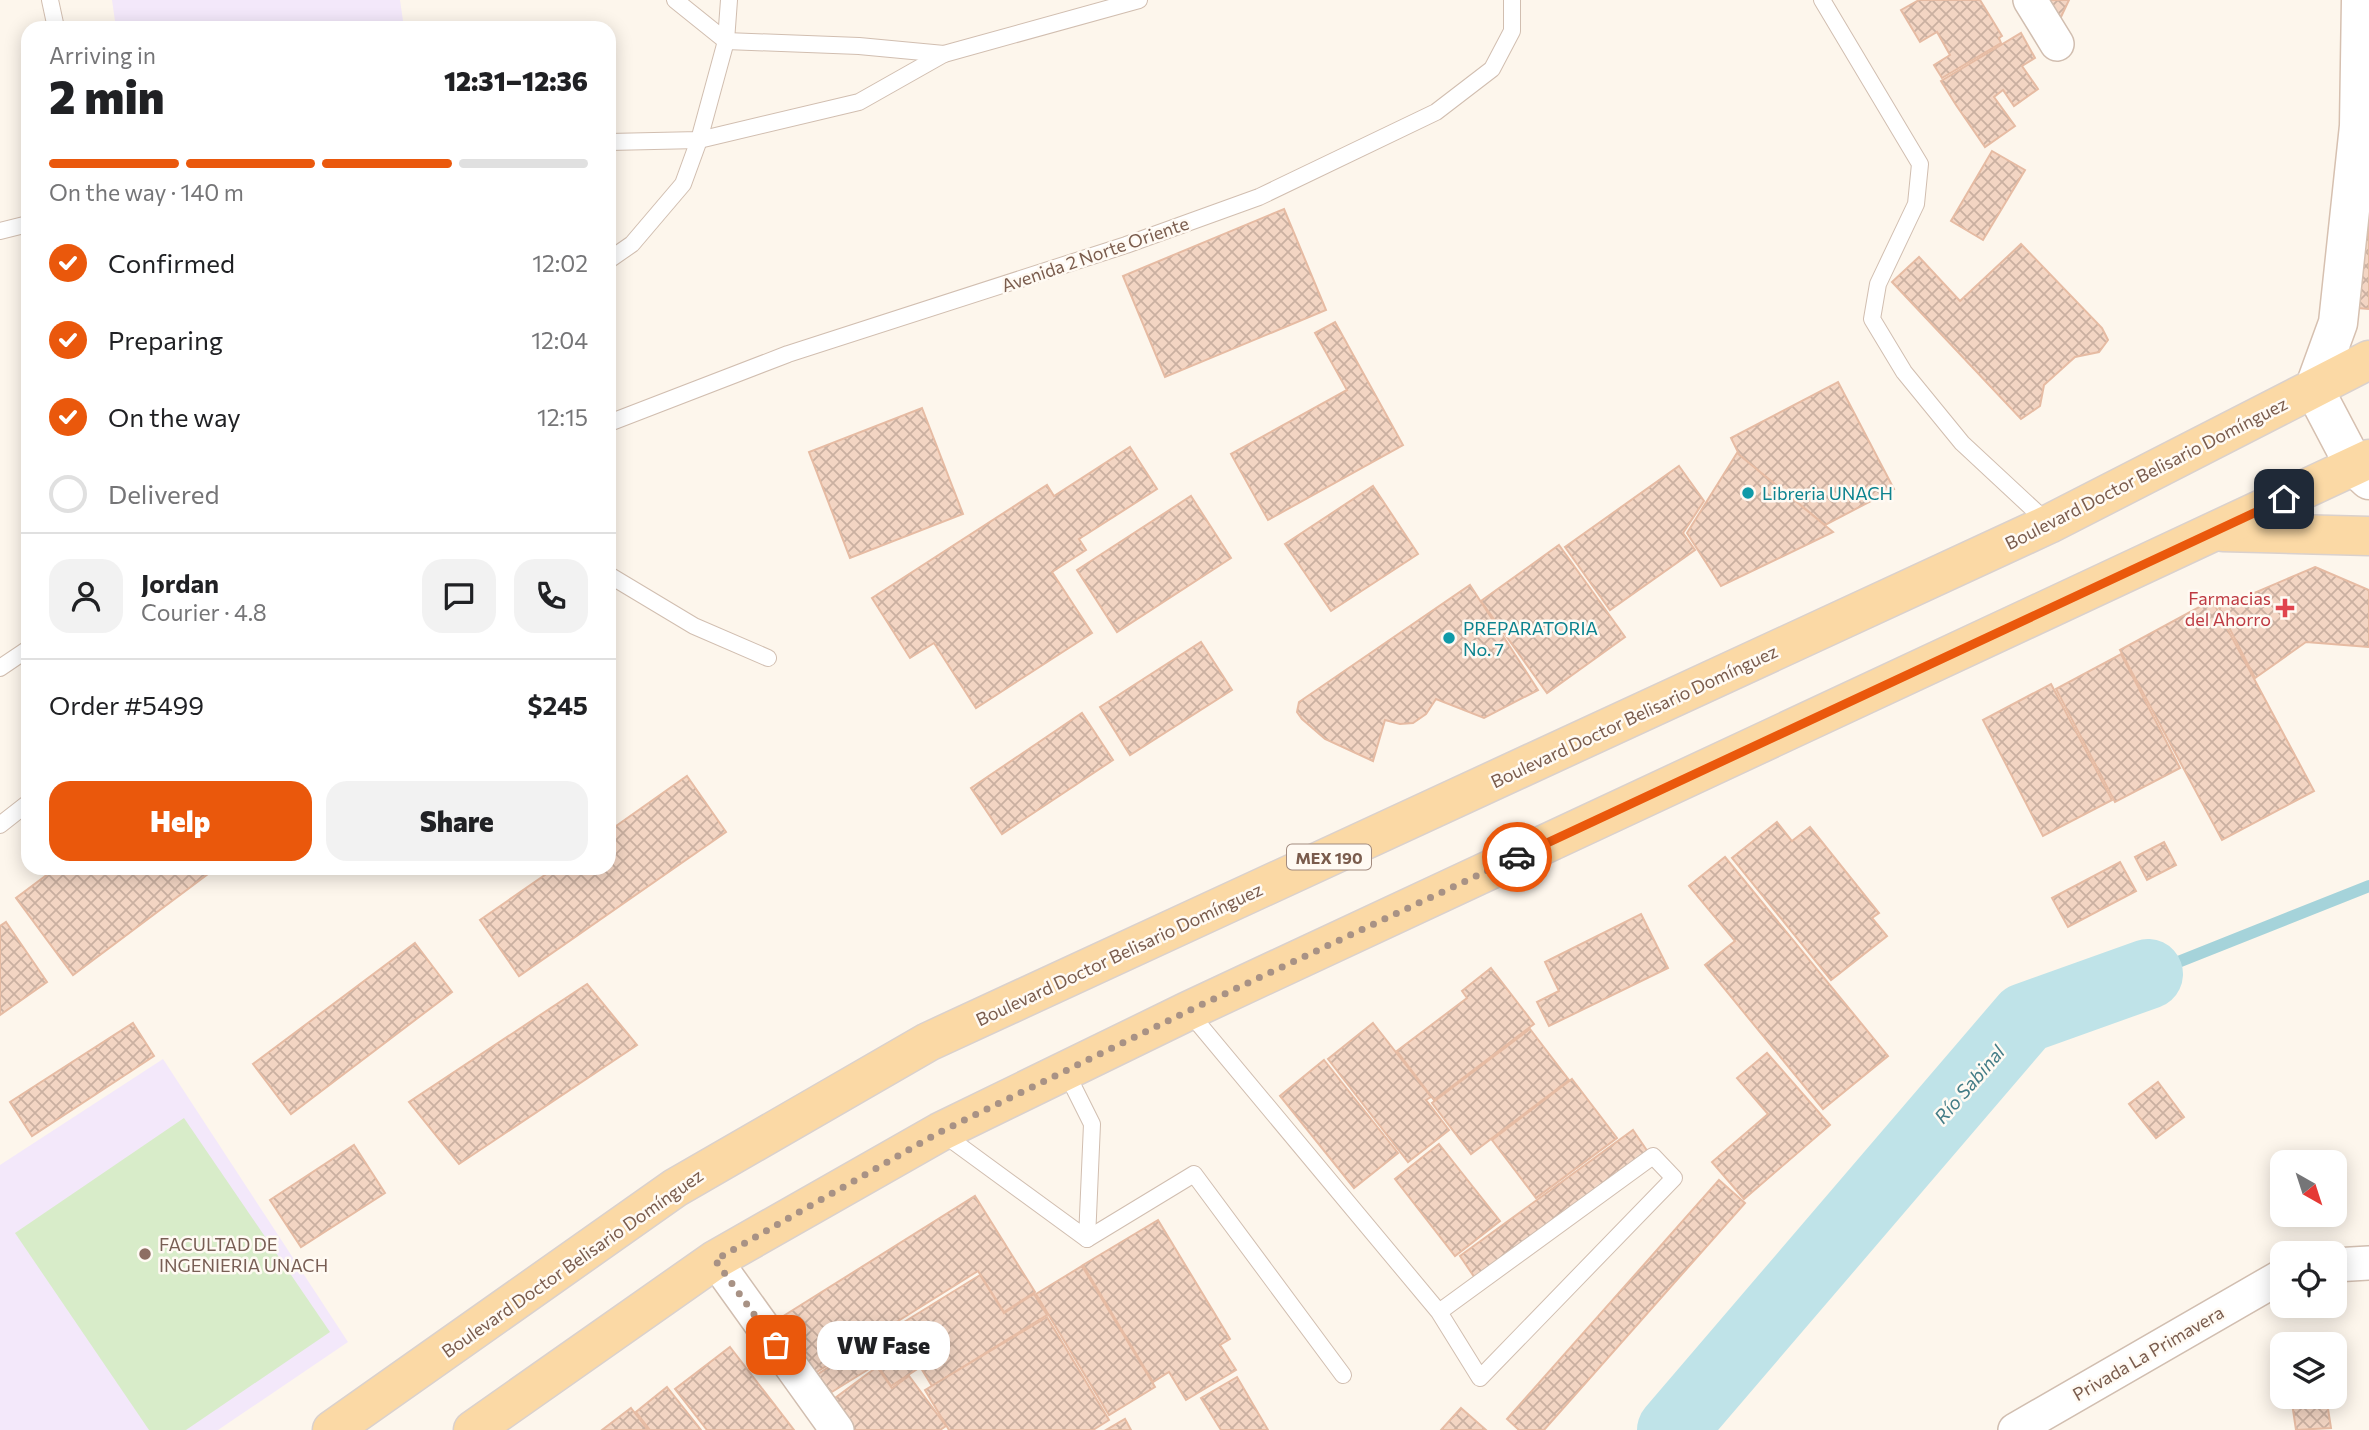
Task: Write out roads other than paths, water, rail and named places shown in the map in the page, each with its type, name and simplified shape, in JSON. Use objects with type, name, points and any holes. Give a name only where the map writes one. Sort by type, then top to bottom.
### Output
[{"type":"main road","points":[[473,1430],[715,1260],[940,1132],[1188,1011],[2214,532],[2364,469],[2314,389],[2338,323],[2359,126],[2361,0]]},
{"type":"main road","points":[[2338,323],[2367,366]]},
{"type":"main road","name":"Boulevard Doctor Belisario Domínguez","points":[[332,1430],[675,1188],[928,1042],[2049,524],[2314,389],[2367,366]]},
{"type":"main road","points":[[2214,532],[2369,537]]},
{"type":"street","points":[[2030,0],[2057,44]]},
{"type":"street","points":[[715,1260],[837,1430]]},
{"type":"street","points":[[2347,1264],[2369,1263]]},
{"type":"street","name":"Privada La Primavera","points":[[2015,1430],[2270,1283]]},
{"type":"lane","points":[[50,0],[54,21]]},
{"type":"lane","points":[[675,0],[726,41],[859,46],[944,54]]},
{"type":"lane","points":[[616,255],[632,244],[683,184],[699,140],[726,41],[729,0]]},
{"type":"lane","points":[[616,142],[699,140],[859,102],[944,54],[1139,0]]},
{"type":"lane","name":"Avenida 2 Norte Oriente","points":[[616,420],[788,354],[1126,246],[1259,197],[1436,113],[1492,69],[1512,32],[1512,0]]},
{"type":"lane","points":[[1822,0],[1920,164],[1916,204],[1878,285],[1872,319],[1904,372],[1962,443],[2049,524]]},
{"type":"lane","points":[[0,232],[21,226]]},
{"type":"lane","points":[[616,579],[694,626],[768,659]]},
{"type":"lane","points":[[0,668],[21,654]]},
{"type":"lane","points":[[0,825],[21,808]]},
{"type":"lane","points":[[1188,1011],[1438,1312],[1480,1378],[1674,1178],[1653,1156],[1438,1312]]},
{"type":"lane","points":[[1065,1070],[1092,1124],[1087,1239]]},
{"type":"lane","points":[[940,1132],[1087,1239]]},
{"type":"lane","points":[[1087,1239],[1194,1174],[1343,1375]]},
{"type":"waterway","name":"Río Sabinal","points":[[2148,974],[2369,886]]},
{"type":"waterway","name":"Río Sabinal","points":[[1672,1430],[2025,1018],[2148,974]]},
{"type":"place","name":"Libreria UNACH","points":[[1748,493]]},
{"type":"place","name":"Farmacias del Ahorro","points":[[2285,608]]},
{"type":"place","name":"PREPARATORIA No. 7","points":[[1449,638]]},
{"type":"place","name":"FACULTAD DE INGENIERIA UNACH","points":[[145,1254]]},
{"type":"place","name":"VW Fase","points":[[776,1345]]}]
